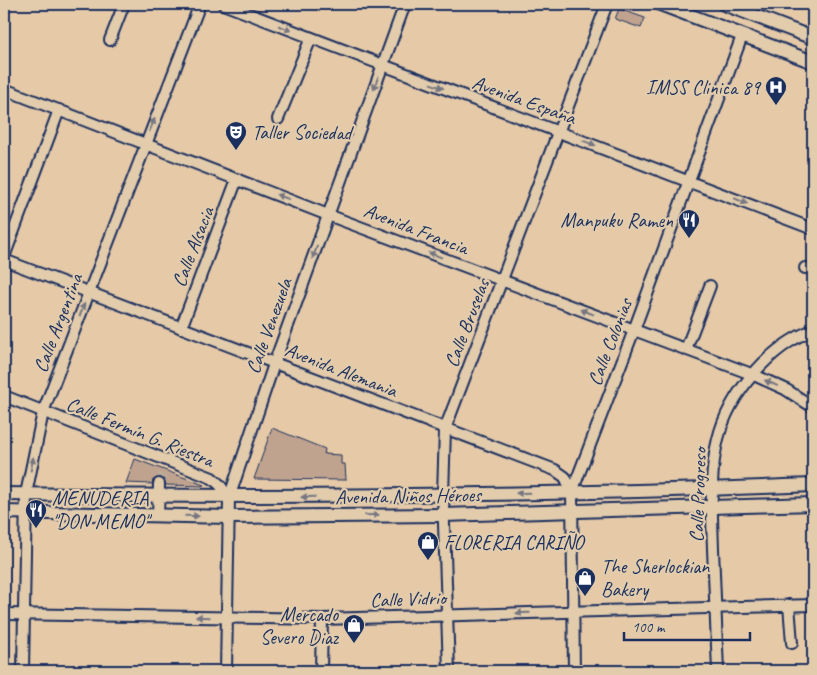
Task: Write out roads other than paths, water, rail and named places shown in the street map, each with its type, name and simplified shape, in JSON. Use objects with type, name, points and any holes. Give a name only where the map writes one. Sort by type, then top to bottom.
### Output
[{"type":"main road","points":[[660,4],[813,62]]},
{"type":"main road","points":[[724,4],[813,38]]},
{"type":"main road","name":"Avenida Niños Héroes","points":[[4,494],[159,490],[229,498],[443,495],[813,485]]},
{"type":"main road","name":"Avenida Niños Héroes","points":[[4,512],[229,517],[571,512],[813,504]]},
{"type":"street","points":[[110,40],[124,4]]},
{"type":"street","name":"Calle Argentina","points":[[23,671],[26,494],[43,412],[144,143],[200,4]]},
{"type":"street","name":"Avenida España","points":[[223,4],[382,66],[689,180],[813,229]]},
{"type":"street","name":"Calle Venezuela","points":[[226,671],[229,498],[274,364],[404,4]]},
{"type":"street","name":"Calle Bruselas","points":[[449,671],[443,495],[445,429],[607,4]]},
{"type":"street","name":"Calle Colonias","points":[[574,671],[572,492],[634,330],[742,36]]},
{"type":"street","points":[[278,119],[312,38]]},
{"type":"street","name":"Avenida Francia","points":[[4,89],[328,215],[754,375],[785,389],[813,407]]},
{"type":"street","points":[[4,259],[59,110]]},
{"type":"street","name":"Calle Alsacia","points":[[181,328],[237,179]]},
{"type":"street","name":"Avenida Alemania","points":[[4,259],[555,470],[565,477],[572,492]]},
{"type":"street","points":[[686,349],[710,286]]},
{"type":"street","name":"Calle Progreso","points":[[718,671],[712,489],[713,464],[721,428],[734,402],[771,356],[788,343],[813,330]]},
{"type":"street","name":"Calle Fermín G. Riestra","points":[[4,396],[169,467],[212,478],[220,484],[229,498]]},
{"type":"street","points":[[158,515],[159,490]]},
{"type":"street","name":"Calle Vidrio","points":[[4,614],[322,618],[813,604]]},
{"type":"street","points":[[789,605],[792,643]]},
{"type":"street","points":[[321,671],[322,618]]},
{"type":"tunnel","points":[[159,484],[166,471]]},
{"type":"place","name":"IMSS Clinica 89","points":[[776,106]]},
{"type":"place","name":"Taller Sociedad","points":[[236,151]]},
{"type":"place","name":"Manpuku Ramen","points":[[689,239]]},
{"type":"place","name":"MENUDERIA \"DON MEMO\"","points":[[36,529]]},
{"type":"place","name":"FLORERIA CARIÑO","points":[[428,561]]},
{"type":"place","name":"The Sherlockian Bakery","points":[[585,597]]},
{"type":"place","name":"Mercado Severo Diaz","points":[[354,644]]}]
